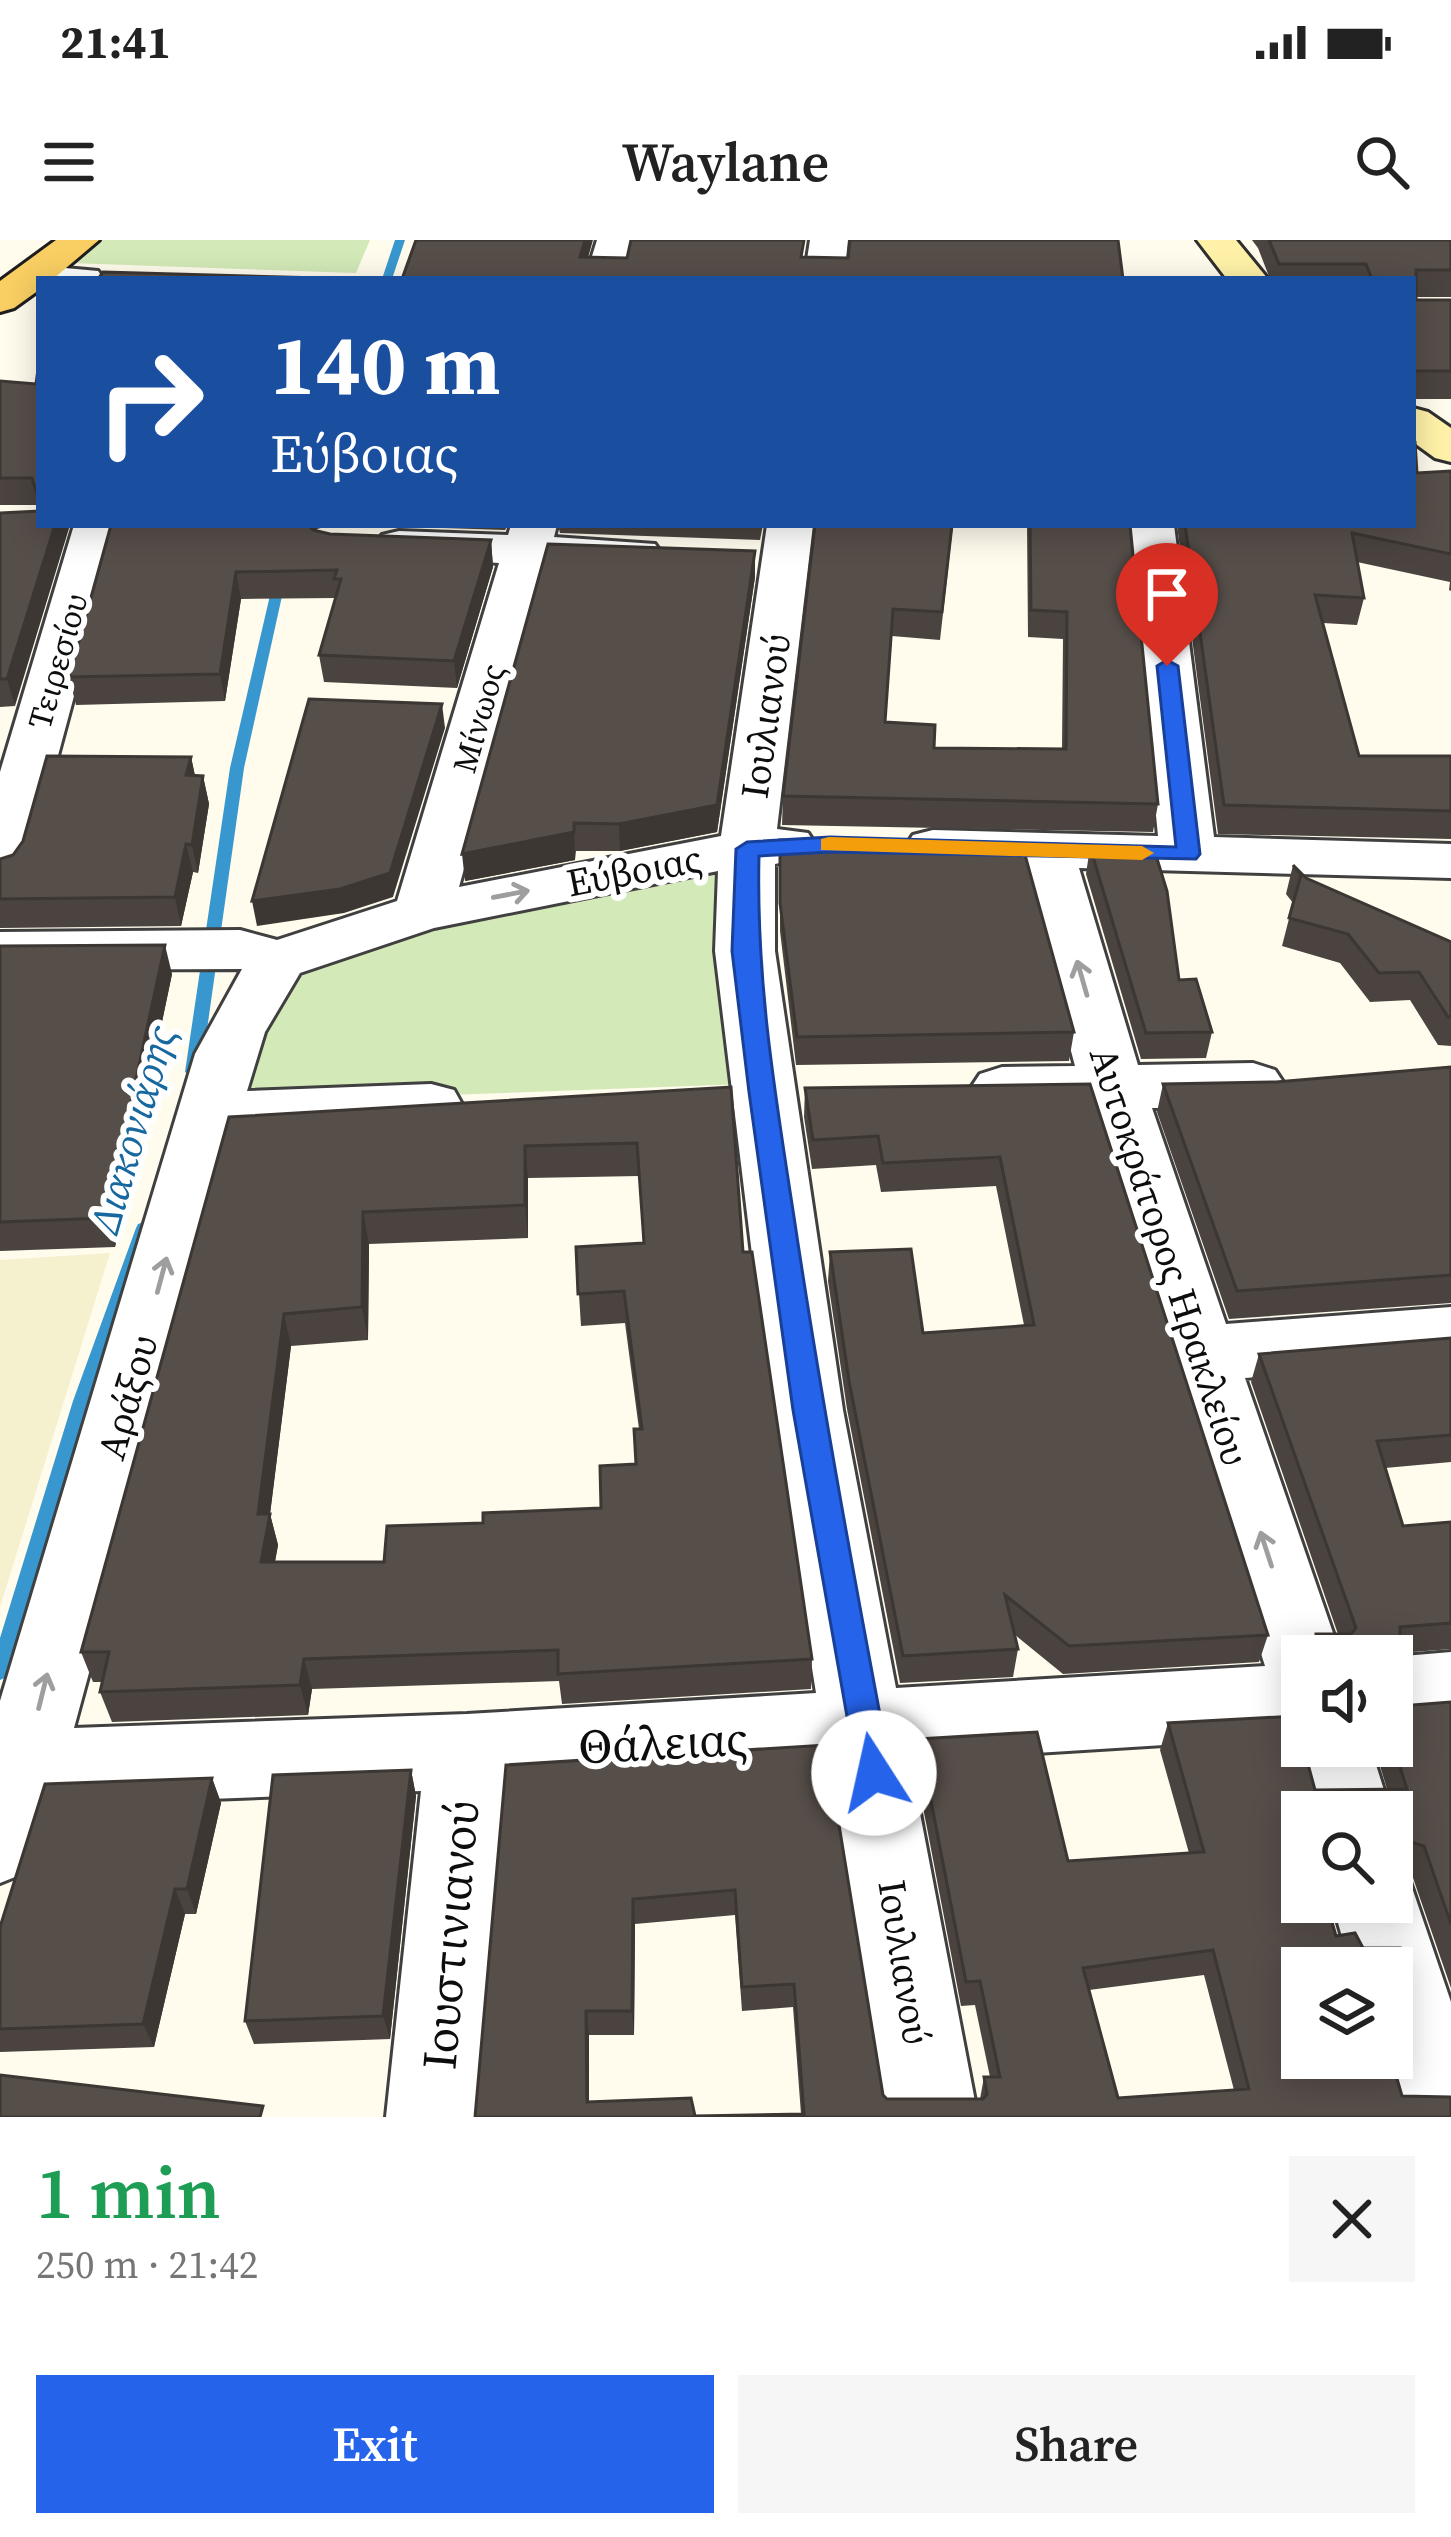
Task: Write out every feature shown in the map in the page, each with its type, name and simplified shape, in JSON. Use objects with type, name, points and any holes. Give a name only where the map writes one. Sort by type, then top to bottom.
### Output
[{"type":"main road","points":[[13,268],[80,240]]},
{"type":"main road","points":[[1216,240],[1246,276]]},
{"type":"main road","points":[[1416,427],[1443,470]]},
{"type":"street","points":[[605,276],[616,240]]},
{"type":"street","points":[[824,276],[829,240]]},
{"type":"street","points":[[13,268],[65,276]]},
{"type":"street","name":"Τειρεσίου","points":[[0,867],[96,528]]},
{"type":"street","points":[[1151,528],[1188,854]]},
{"type":"street","points":[[359,544],[530,537],[751,550]]},
{"type":"street","name":"Μίνωος","points":[[423,911],[458,709],[530,537]]},
{"type":"street","name":"Ιουλιανού","points":[[751,550],[738,1093],[808,1410],[931,2117]]},
{"type":"street","name":"Εύβοιας","points":[[0,951],[259,954],[423,911],[747,849],[851,845],[1451,861]]},
{"type":"street","name":"Αυτοκράτορος Ηρακλείου","points":[[1046,851],[1113,1088],[1294,1635]]},
{"type":"street","points":[[1288,857],[1310,882],[1377,915]]},
{"type":"street","name":"Αράξου","points":[[12,1806],[207,1115],[259,954]]},
{"type":"street","points":[[949,1090],[1304,1083]]},
{"type":"street","points":[[738,1093],[832,1091]]},
{"type":"street","points":[[207,1115],[478,1104]]},
{"type":"street","points":[[1202,1354],[1451,1334]]},
{"type":"street","points":[[1413,1691],[1451,1688]]},
{"type":"street","name":"Θάλειας","points":[[12,1806],[466,1753],[1281,1701]]},
{"type":"street","name":"Ιουστινιανού","points":[[433,2117],[466,1753]]},
{"type":"street","points":[[1382,1923],[1440,2117]]},
{"type":"shaded area","points":[[110,1253],[0,1607],[0,1260]]},
{"type":"green space","points":[[99,240],[370,240],[356,273],[69,263]]},
{"type":"green space","points":[[724,864],[745,1084],[230,1103],[276,984],[341,944]]},
{"type":"building","points":[[416,240],[585,240],[580,257],[627,258],[631,240],[804,240],[801,257],[848,258],[850,240],[1118,240],[1123,276],[403,276]]},
{"type":"building","points":[[1269,240],[1451,240],[1451,270],[1416,270],[1416,276],[1371,276],[1366,264],[1279,264]]},
{"type":"building","points":[[103,272],[249,276],[100,276]]},
{"type":"building","points":[[1416,300],[1451,300],[1451,371],[1416,371]]},
{"type":"building","points":[[0,381],[36,384],[36,491],[32,478],[0,478]]},
{"type":"building","points":[[1416,458],[1417,473],[1451,471],[1451,554],[1352,533],[1364,598],[1315,595],[1359,756],[1451,756],[1451,811],[1224,805],[1185,528],[1416,528]]},
{"type":"building","points":[[36,511],[36,528],[54,528],[7,679],[0,679],[0,513]]},
{"type":"building","points":[[110,528],[311,528],[330,534],[491,540],[454,661],[319,655],[341,579],[334,579],[337,570],[236,572],[220,674],[69,677]]},
{"type":"building","points":[[815,528],[952,528],[942,612],[893,609],[885,722],[935,725],[934,748],[1066,749],[1067,612],[1031,610],[1030,528],[1130,528],[1158,804],[783,796]]},
{"type":"building","points":[[548,544],[755,551],[717,805],[619,824],[574,823],[574,832],[462,854]]},
{"type":"building","points":[[309,699],[442,704],[390,873],[340,889],[252,901]]},
{"type":"building","points":[[47,756],[191,757],[186,775],[203,776],[192,845],[186,844],[175,897],[0,899],[0,859],[13,855],[23,841]]},
{"type":"building","points":[[780,840],[1022,844],[1074,1032],[797,1037],[780,903]]},
{"type":"building","points":[[1090,847],[1154,849],[1167,891],[1179,980],[1196,979],[1212,1032],[1146,1033]]},
{"type":"building","points":[[1293,865],[1306,878],[1451,942],[1451,1017],[1419,972],[1379,973],[1348,934],[1289,918],[1301,875]]},
{"type":"building","points":[[165,945],[106,1218],[0,1222],[0,946]]},
{"type":"building","points":[[1451,1067],[1451,1275],[1237,1291],[1163,1084],[1276,1082]]},
{"type":"building","points":[[1090,1084],[1268,1635],[1069,1646],[1005,1595],[1018,1649],[903,1656],[849,1381],[830,1252],[911,1249],[923,1333],[1034,1325],[1000,1157],[883,1163],[878,1136],[813,1140],[805,1088]]},
{"type":"building","points":[[731,1087],[743,1252],[752,1252],[812,1659],[558,1674],[558,1650],[304,1659],[300,1685],[100,1692],[109,1652],[81,1652],[229,1117]],"holes":[[[637,1143],[644,1243],[576,1247],[578,1294],[624,1291],[642,1429],[634,1429],[636,1464],[600,1466],[601,1508],[483,1513],[483,1523],[387,1526],[384,1562],[261,1562],[270,1514],[258,1514],[284,1314],[362,1307],[363,1212],[525,1205],[525,1146]]]},
{"type":"building","points":[[1451,1338],[1451,1435],[1377,1441],[1403,1526],[1451,1522],[1451,1623],[1400,1627],[1400,1635],[1316,1635],[1351,1634],[1356,1628],[1259,1354]]},
{"type":"building","points":[[1451,1702],[1451,1924],[1424,1846],[1413,1843],[1413,1791],[1281,1791],[1281,1923],[1332,1923],[1336,1936],[1355,1933],[1362,1947],[1281,1947],[1281,2079],[1397,2079],[1402,2096],[1451,2097],[1451,2117],[475,2117],[506,1765],[826,1745],[887,2099],[983,2099],[987,2094],[984,2077],[1000,2077],[980,1981],[966,1982],[919,1739],[1037,1732],[1068,1861],[1204,1852],[1168,1723],[1281,1717],[1281,1767],[1309,1767],[1315,1790],[1407,1789],[1400,1767],[1413,1767],[1413,1705]],"holes":[[[735,1890],[742,1987],[794,1984],[804,2114],[695,2116],[691,2098],[587,2102],[586,2011],[632,2011],[633,1899]],[[1213,1950],[1249,2089],[1118,2098],[1083,1968]]]},
{"type":"building","points":[[411,1770],[383,2016],[245,2021],[273,1775]]},
{"type":"building","points":[[212,1778],[187,1889],[175,1889],[143,2024],[0,2029],[0,1927],[45,1784]]},
{"type":"building","points":[[0,2075],[263,2106],[260,2117],[0,2117]]},
{"type":"waterway","name":"Διακονιάρης","points":[[388,276],[400,240]]},
{"type":"waterway","name":"Διακονιάρης","points":[[193,1072],[237,768],[280,578]]},
{"type":"waterway","name":"Διακονιάρης","points":[[0,1671],[82,1401],[144,1228]]},
{"type":"slow traffic","points":[[829,845],[1142,853]]},
{"type":"route","points":[[874,1773],[808,1410],[762,1092],[745,951],[747,849],[830,844],[1188,854],[1167,666]]}]
